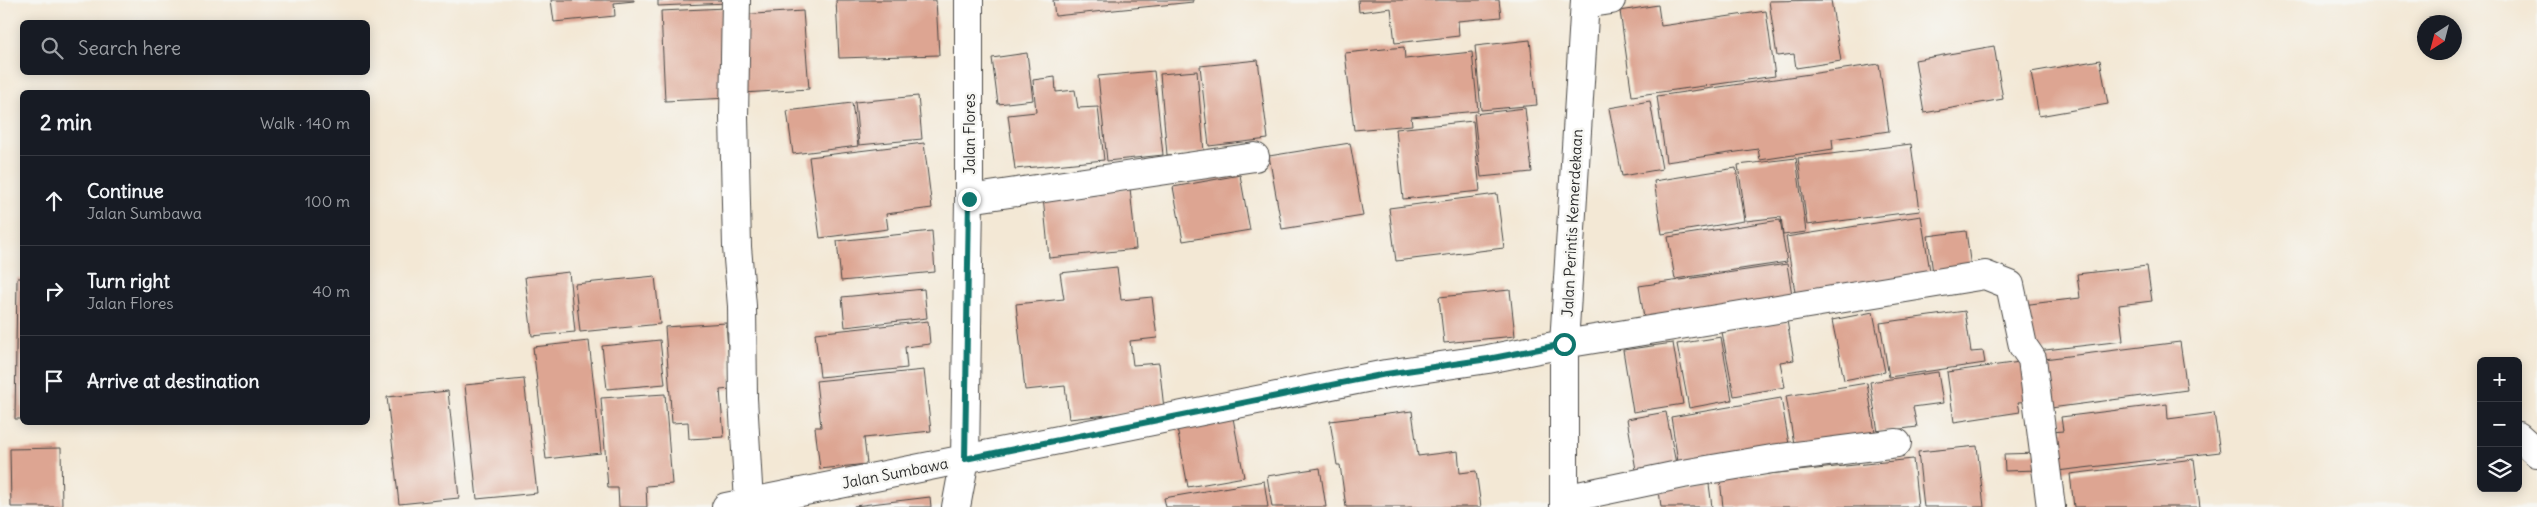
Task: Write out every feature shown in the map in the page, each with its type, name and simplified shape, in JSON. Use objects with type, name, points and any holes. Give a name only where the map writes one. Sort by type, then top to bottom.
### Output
[{"type":"street","points":[[736,0],[734,116],[736,210],[742,306],[743,398],[738,505]]},
{"type":"street","name":"Jalan Flores","points":[[956,507],[965,459],[969,199],[969,0]]},
{"type":"street","points":[[1585,2],[1611,0]]},
{"type":"street","name":"Jalan Perintis Kemerdekaan","points":[[1564,503],[1564,344],[1585,2]]},
{"type":"street","points":[[969,199],[1255,157]]},
{"type":"street","name":"Jalan Sumbawa","points":[[738,505],[1386,374],[1488,359],[1564,344],[1985,275],[2010,285],[2023,346],[2032,359],[2052,507]]},
{"type":"street","points":[[2522,440],[2537,454]]},
{"type":"street","points":[[1564,503],[1683,474],[1772,459],[1897,443]]},
{"type":"building","points":[[551,0],[634,1],[614,3],[615,16],[554,22]]},
{"type":"building","points":[[658,0],[728,0],[728,3],[658,6]]},
{"type":"building","points":[[836,0],[936,0],[939,55],[839,58]]},
{"type":"building","points":[[1053,0],[1193,0],[1193,2],[1055,16]]},
{"type":"building","points":[[1358,0],[1499,0],[1501,17],[1458,21],[1459,36],[1395,43],[1391,8],[1359,12]]},
{"type":"building","points":[[1831,0],[1841,61],[1796,68],[1794,54],[1777,56],[1769,1]]},
{"type":"building","points":[[1658,5],[1661,26],[1766,11],[1775,76],[1632,96],[1620,11]]},
{"type":"building","points":[[726,8],[730,98],[665,101],[661,11]]},
{"type":"building","points":[[803,11],[809,89],[743,93],[738,15]]},
{"type":"building","points":[[1530,40],[1537,105],[1481,110],[1475,46]]},
{"type":"building","points":[[1994,46],[2003,99],[1924,113],[1915,60]]},
{"type":"building","points":[[1404,47],[1405,59],[1472,52],[1478,111],[1411,117],[1412,125],[1354,130],[1345,53]]},
{"type":"building","points":[[1027,53],[1033,100],[998,104],[992,58]]},
{"type":"building","points":[[1258,60],[1268,139],[1209,146],[1200,66]]},
{"type":"building","points":[[2100,60],[2108,104],[2039,116],[2031,72]]},
{"type":"building","points":[[1879,64],[1889,131],[1832,139],[1833,149],[1760,160],[1758,149],[1666,162],[1657,96]]},
{"type":"building","points":[[1154,71],[1163,155],[1107,161],[1098,76]]},
{"type":"building","points":[[1197,71],[1204,152],[1167,155],[1160,74]]},
{"type":"building","points":[[1055,77],[1056,92],[1075,90],[1078,108],[1098,107],[1104,160],[1015,169],[1008,115],[1036,112],[1033,80]]},
{"type":"building","points":[[918,96],[922,139],[859,145],[855,102]]},
{"type":"building","points":[[1650,101],[1662,169],[1622,176],[1609,108]]},
{"type":"building","points":[[852,103],[858,146],[793,154],[787,111]]},
{"type":"building","points":[[1525,108],[1532,172],[1481,177],[1474,114]]},
{"type":"building","points":[[1473,121],[1480,191],[1403,199],[1396,129]]},
{"type":"building","points":[[924,143],[932,208],[886,214],[888,229],[820,238],[809,157]]},
{"type":"building","points":[[1350,143],[1363,216],[1282,229],[1269,156]]},
{"type":"building","points":[[1911,144],[1920,211],[1807,225],[1798,158]]},
{"type":"building","points":[[1796,158],[1806,232],[1783,235],[1781,217],[1746,221],[1738,165]]},
{"type":"building","points":[[1736,168],[1744,221],[1662,234],[1654,181]]},
{"type":"building","points":[[1240,175],[1250,230],[1183,241],[1173,187]]},
{"type":"building","points":[[1130,188],[1136,249],[1049,258],[1043,197]]},
{"type":"building","points":[[1497,194],[1504,248],[1396,261],[1389,208]]},
{"type":"building","points":[[1921,216],[1931,277],[1796,298],[1786,237]]},
{"type":"building","points":[[1780,220],[1787,262],[1675,279],[1668,237]]},
{"type":"building","points":[[932,231],[935,272],[841,281],[837,241]]},
{"type":"building","points":[[1966,231],[1971,268],[1933,273],[1928,236]]},
{"type":"building","points":[[1787,264],[1793,301],[1645,324],[1639,286]]},
{"type":"building","points":[[2147,266],[2152,301],[2119,305],[2123,341],[2028,352],[2022,305],[2080,298],[2077,274]]},
{"type":"building","points":[[1117,267],[1121,300],[1152,297],[1157,338],[1130,341],[1133,365],[1159,363],[1164,409],[1069,419],[1065,386],[1025,390],[1016,304],[1064,299],[1060,273]]},
{"type":"building","points":[[569,272],[575,332],[532,336],[525,277]]},
{"type":"building","points":[[655,276],[660,324],[580,332],[575,284]]},
{"type":"building","points":[[17,278],[20,278],[20,419],[15,419]]},
{"type":"building","points":[[924,289],[927,318],[845,327],[842,297]]},
{"type":"building","points":[[1510,290],[1515,336],[1444,343],[1439,297]]},
{"type":"building","points":[[1965,311],[1971,352],[1983,351],[1985,363],[1889,377],[1880,323]]},
{"type":"building","points":[[1873,312],[1885,372],[1844,380],[1832,320]]},
{"type":"building","points":[[928,321],[930,344],[905,347],[907,368],[820,377],[815,333]]},
{"type":"building","points":[[1787,321],[1794,360],[1780,362],[1785,387],[1734,396],[1722,332]]},
{"type":"building","points":[[726,323],[731,389],[720,390],[724,437],[689,439],[688,422],[672,423],[665,327]]},
{"type":"building","points":[[1721,337],[1732,400],[1689,408],[1677,344]]},
{"type":"building","points":[[660,340],[665,384],[607,389],[602,346]]},
{"type":"building","points":[[589,341],[601,453],[546,459],[533,347]]},
{"type":"building","points":[[2180,342],[2187,390],[2051,408],[2044,359]]},
{"type":"building","points":[[1673,343],[1683,404],[1633,412],[1623,350]]},
{"type":"building","points":[[2027,361],[2032,401],[2018,402],[2020,412],[1954,422],[1947,372]]},
{"type":"building","points":[[924,370],[931,431],[864,438],[867,464],[820,469],[815,427],[821,427],[816,381]]},
{"type":"building","points":[[1938,372],[1943,403],[1913,407],[1917,427],[1878,432],[1870,382]]},
{"type":"building","points":[[524,379],[537,493],[477,499],[465,385]]},
{"type":"building","points":[[1867,383],[1876,438],[1795,450],[1786,396]]},
{"type":"building","points":[[448,391],[459,498],[399,504],[387,397]]},
{"type":"building","points":[[665,394],[672,484],[646,486],[647,507],[619,507],[618,488],[608,488],[601,398]]},
{"type":"building","points":[[1781,398],[1790,450],[1679,468],[1671,417]]},
{"type":"building","points":[[2167,404],[2168,419],[2214,413],[2220,452],[2057,471],[2051,432],[2063,431],[2061,417]]},
{"type":"building","points":[[1412,411],[1418,456],[1458,451],[1460,473],[1476,471],[1481,507],[1346,507],[1340,465],[1337,465],[1330,421]]},
{"type":"building","points":[[1666,412],[1678,474],[1638,481],[1627,419]]},
{"type":"building","points":[[1233,418],[1244,477],[1188,487],[1177,428]]},
{"type":"building","points":[[1977,446],[1984,507],[1924,507],[1918,452]]},
{"type":"building","points":[[61,448],[62,507],[11,507],[10,449]]},
{"type":"building","points":[[2038,453],[2039,470],[2005,471],[2004,454]]},
{"type":"building","points":[[1913,459],[1918,507],[1723,507],[1720,479]]},
{"type":"building","points":[[2194,459],[2200,507],[2074,507],[2070,474]]},
{"type":"building","points":[[1320,468],[1326,507],[1272,507],[1267,476]]},
{"type":"building","points":[[1264,481],[1268,507],[1166,507],[1164,498]]},
{"type":"building","points":[[1709,484],[1712,507],[1661,507],[1659,490]]},
{"type":"building","points":[[930,497],[931,507],[854,507],[854,506]]},
{"type":"route","points":[[969,199],[965,459],[1386,374],[1488,359],[1564,344]]}]
